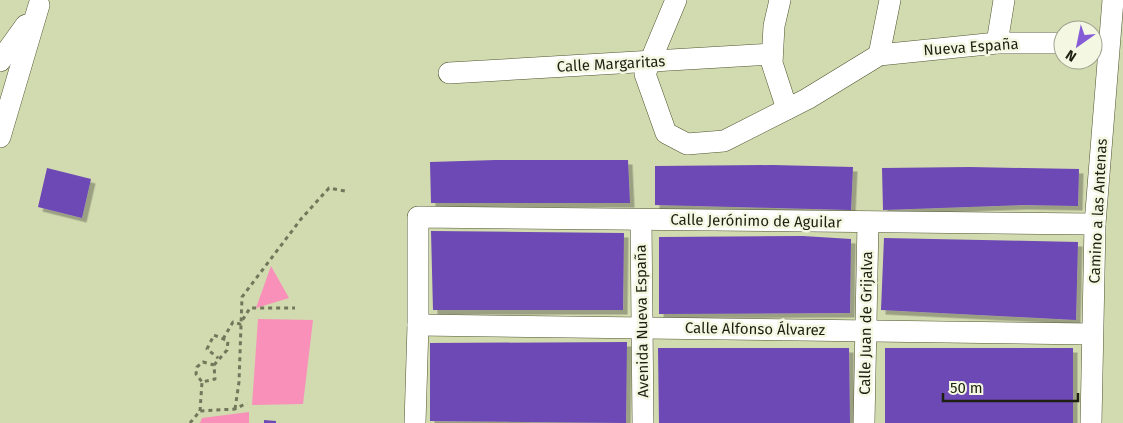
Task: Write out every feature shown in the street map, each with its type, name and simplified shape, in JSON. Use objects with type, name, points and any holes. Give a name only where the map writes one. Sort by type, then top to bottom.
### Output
[{"type":"street","points":[[676,0],[645,74],[666,133],[686,144],[724,141],[787,109],[879,55],[890,0]]},
{"type":"street","points":[[780,0],[774,26],[772,63],[787,109]]},
{"type":"street","points":[[997,43],[1004,0]]},
{"type":"street","name":"Camino a las Antenas","points":[[1103,36],[1113,0]]},
{"type":"street","points":[[0,61],[40,3]]},
{"type":"street","points":[[0,137],[40,3]]},
{"type":"street","name":"Nueva España","points":[[879,55],[997,43],[1053,43]]},
{"type":"street","name":"Calle Margaritas","points":[[449,73],[772,54]]},
{"type":"street","name":"Camino a las Antenas","points":[[1091,423],[1100,70]]},
{"type":"street","name":"Calle Jerónimo de Aguilar","points":[[418,325],[418,217],[1095,224]]},
{"type":"street","name":"Avenida Nueva España","points":[[641,220],[643,423]]},
{"type":"street","name":"Calle Juan de Grijalva","points":[[864,423],[868,222]]},
{"type":"street","points":[[415,423],[418,325]]},
{"type":"street","name":"Calle Alfonso Álvarez","points":[[418,325],[1092,334]]},
{"type":"path","points":[[235,409],[242,297],[301,219],[329,188],[345,191]]},
{"type":"path","points":[[240,324],[250,308],[295,308]]},
{"type":"path","points":[[223,339],[233,322],[240,324]]},
{"type":"path","points":[[202,382],[216,378],[214,365],[218,358],[227,350],[228,341],[214,336],[207,348],[218,358]]},
{"type":"path","points":[[190,423],[200,411],[202,382],[196,374],[197,367],[203,362],[214,365]]},
{"type":"path","points":[[200,411],[235,409],[247,403]]},
{"type":"shaded area","points":[[271,266],[289,298],[256,308]]},
{"type":"shaded area","points":[[258,319],[313,320],[303,404],[252,405]]},
{"type":"shaded area","points":[[249,412],[249,423],[200,423],[202,418]]},
{"type":"building","points":[[628,160],[630,203],[431,203],[430,162]]},
{"type":"building","points":[[773,165],[853,167],[851,210],[655,205],[655,166]]},
{"type":"building","points":[[47,168],[91,179],[82,218],[38,207]]},
{"type":"building","points":[[882,168],[1079,169],[1078,206],[1024,205],[883,210]]},
{"type":"building","points":[[431,231],[624,233],[623,310],[433,310]]},
{"type":"building","points":[[803,236],[851,239],[850,313],[659,314],[659,237]]},
{"type":"building","points":[[884,238],[1078,242],[1076,320],[881,310]]},
{"type":"building","points":[[627,342],[626,423],[430,421],[430,343]]},
{"type":"building","points":[[658,348],[849,348],[850,423],[659,423]]},
{"type":"building","points":[[885,348],[1073,348],[1073,423],[885,423]]},
{"type":"building","points":[[264,420],[276,421],[276,423],[264,423]]}]
